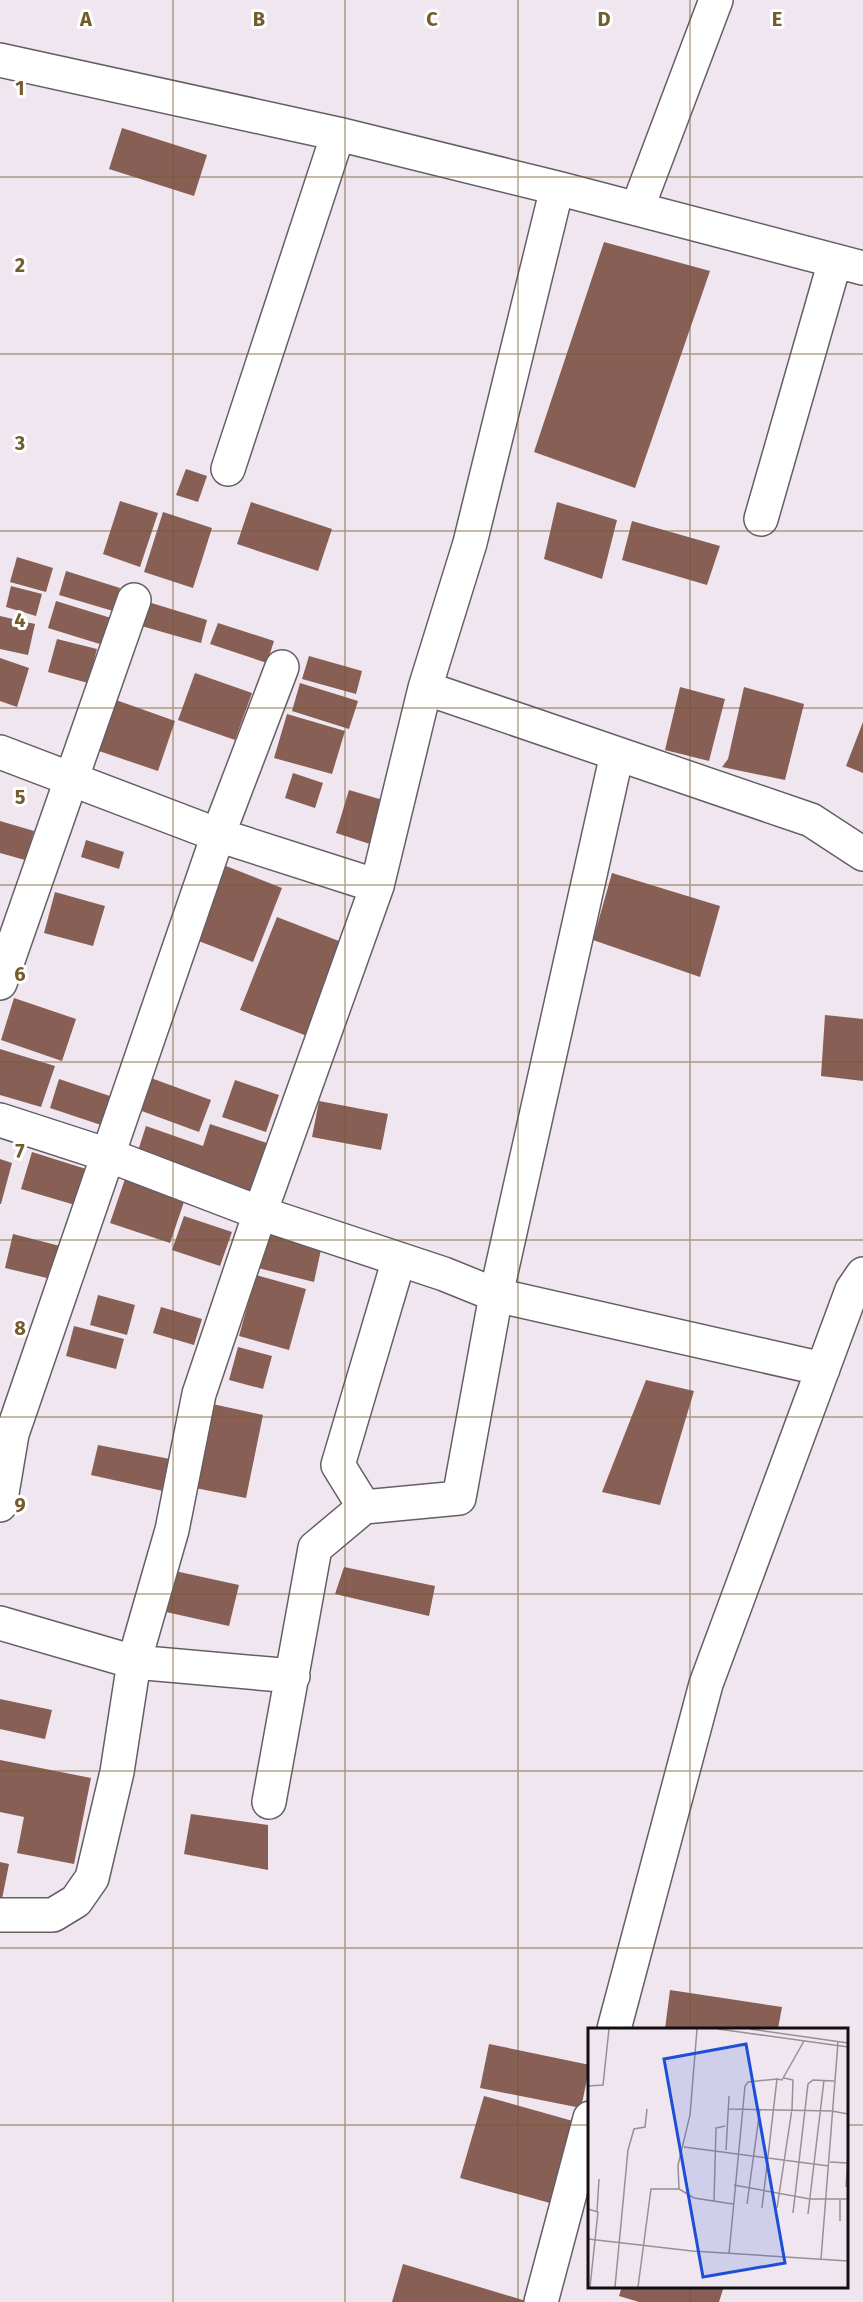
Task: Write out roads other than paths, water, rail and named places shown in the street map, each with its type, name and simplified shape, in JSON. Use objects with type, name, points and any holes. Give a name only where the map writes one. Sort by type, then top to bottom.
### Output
[{"type":"street","points":[[637,209],[716,0]]},
{"type":"street","points":[[0,60],[338,134],[849,264],[761,519]]},
{"type":"street","points":[[228,469],[338,134]]},
{"type":"street","points":[[0,1915],[53,1916],[76,1901],[92,1878],[117,1772],[134,1662],[172,1530],[199,1394],[260,1213],[377,886],[425,688],[470,543],[557,188]]},
{"type":"street","points":[[0,983],[134,600]]},
{"type":"street","points":[[0,1505],[12,1434],[218,835],[282,667]]},
{"type":"street","points":[[425,688],[811,820],[863,854]]},
{"type":"street","points":[[0,752],[218,835],[377,886]]},
{"type":"street","points":[[269,1802],[315,1548],[363,1506],[459,1498],[496,1295],[617,754]]},
{"type":"street","points":[[0,1120],[108,1155],[260,1213],[399,1259],[496,1295],[823,1369]]},
{"type":"street","points":[[363,1506],[338,1465],[399,1259]]},
{"type":"street","points":[[614,2028],[706,1684],[852,1290],[863,1274]]},
{"type":"street","points":[[0,1623],[134,1662],[293,1676]]},
{"type":"street","points":[[541,2302],[588,2126]]}]
